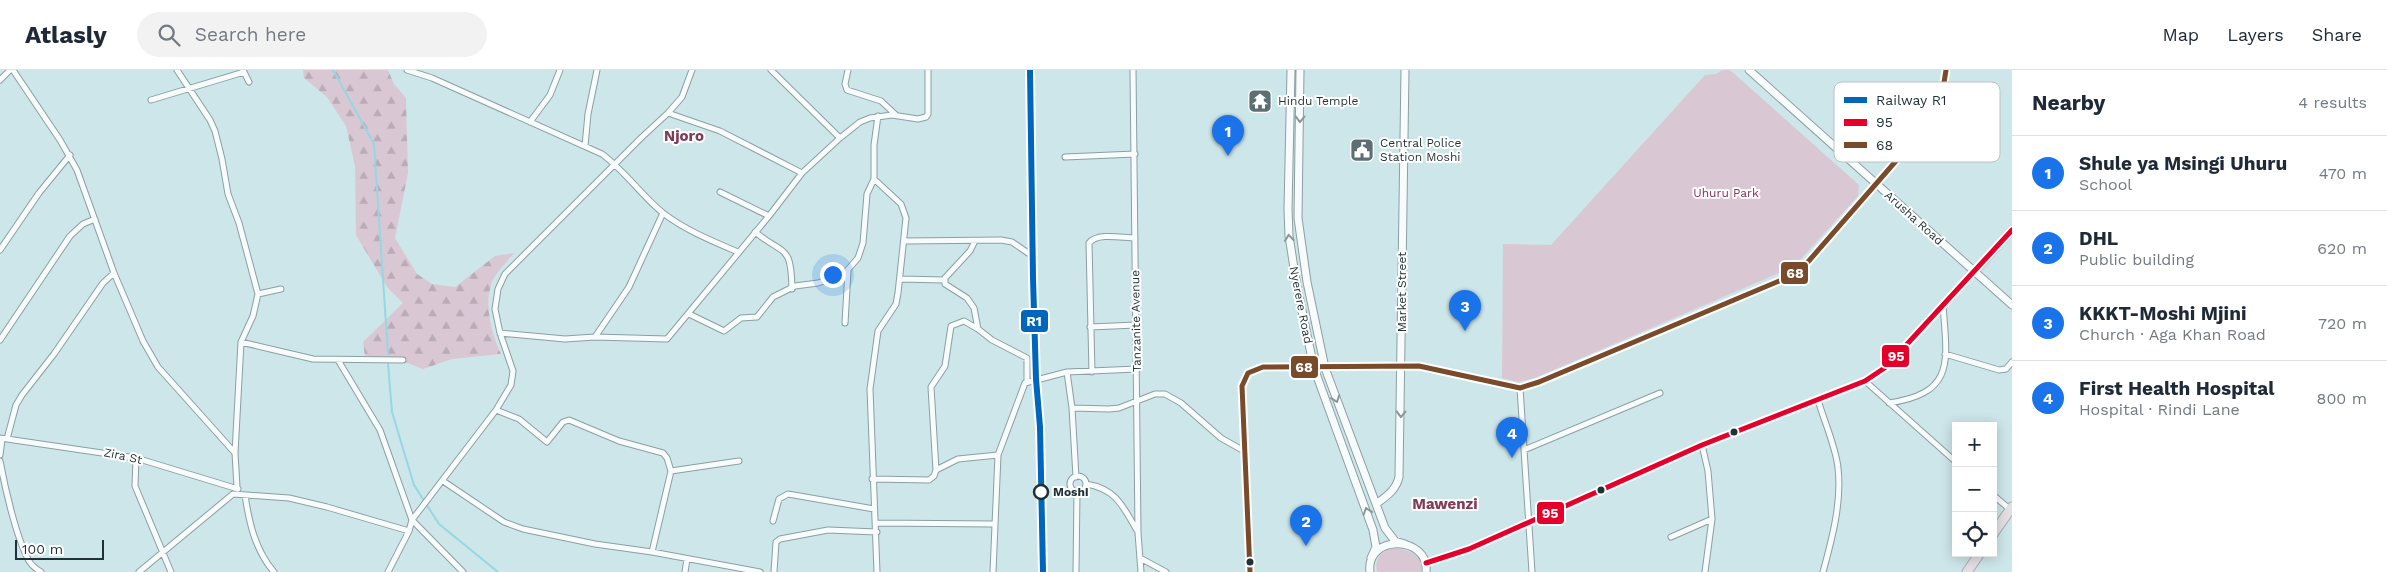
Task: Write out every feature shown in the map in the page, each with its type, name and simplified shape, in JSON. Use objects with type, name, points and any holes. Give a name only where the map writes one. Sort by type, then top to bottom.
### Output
[{"type":"highway","points":[[1997,528],[2011,509]]},
{"type":"highway","points":[[1967,572],[1977,557]]},
{"type":"main road","name":"Nyerere Road","points":[[1291,70],[1289,236],[1300,307],[1314,368],[1374,530],[1376,547],[1371,558],[1370,572]]},
{"type":"main road","name":"Nyerere Road","points":[[1300,70],[1298,218],[1300,243],[1325,368],[1389,534],[1396,541],[1422,554],[1426,563]]},
{"type":"main road","name":"Market Street","points":[[1376,504],[1391,493],[1397,485],[1399,477],[1405,70]]},
{"type":"main road","name":"Arusha Road","points":[[1749,70],[1834,146]]},
{"type":"main road","name":"Arusha Road","points":[[1852,162],[2012,305]]},
{"type":"main road","points":[[1975,271],[2012,230]]},
{"type":"main road","points":[[1371,558],[1382,547],[1396,543],[1405,544]]},
{"type":"main road","points":[[1426,563],[1426,572]]},
{"type":"street","points":[[0,80],[11,70],[70,155],[114,273],[143,340],[158,367],[235,453]]},
{"type":"street","points":[[177,70],[210,120],[215,131],[228,194],[240,223],[258,294],[253,316],[241,342],[235,453],[237,487],[242,494],[250,526],[264,558],[274,572]]},
{"type":"street","points":[[407,70],[432,78],[585,146],[614,164],[663,213],[684,228],[738,252]]},
{"type":"street","points":[[428,70],[432,78]]},
{"type":"street","points":[[530,122],[550,95],[560,70]]},
{"type":"street","points":[[585,146],[588,114],[597,70]]},
{"type":"street","points":[[388,572],[409,531],[412,520],[496,410],[511,385],[513,371],[500,333],[495,302],[504,274],[668,113],[682,97],[692,70]]},
{"type":"street","points":[[771,70],[840,138]]},
{"type":"street","points":[[848,70],[845,84],[847,90],[881,102],[896,116]]},
{"type":"street","points":[[500,333],[565,339],[595,337],[663,341],[675,332],[769,216],[802,172],[840,138],[860,122],[878,116],[896,116],[918,120],[926,117],[928,114],[928,70]]},
{"type":"street","name":"Tanzanite Avenue","points":[[1133,70],[1138,533],[1141,572]]},
{"type":"street","points":[[151,100],[244,71],[249,82]]},
{"type":"street","points":[[668,113],[720,131],[802,172]]},
{"type":"street","points":[[845,324],[848,271],[861,252],[867,194],[874,179],[874,145],[878,116]]},
{"type":"street","points":[[1065,157],[1135,154]]},
{"type":"street","points":[[0,250],[39,193],[70,155]]},
{"type":"street","points":[[1250,572],[1242,386],[1248,373],[1264,367],[1325,368],[1402,365],[1446,370],[1520,388],[1539,382],[1792,276],[1807,263],[1894,162]]},
{"type":"street","points":[[874,179],[901,204],[906,218],[905,241],[896,304],[878,331],[870,390],[877,572]]},
{"type":"street","points":[[720,192],[769,216]]},
{"type":"street","points":[[595,337],[629,287],[663,213]]},
{"type":"street","points":[[0,340],[70,236],[83,224],[95,219]]},
{"type":"street","points":[[755,232],[785,250],[790,262],[792,289]]},
{"type":"street","points":[[1092,372],[1089,243],[1092,239],[1099,238],[1135,238]]},
{"type":"street","points":[[905,241],[1005,240],[1028,253]]},
{"type":"street","points":[[900,280],[944,280],[970,251],[975,241]]},
{"type":"street","points":[[689,314],[724,331],[741,318],[755,318],[770,299],[792,289],[828,280],[848,271]]},
{"type":"street","points":[[1426,563],[1469,549],[1528,521],[1702,445],[1865,380],[1886,367],[1975,271]]},
{"type":"street","points":[[0,455],[3,439],[16,405],[22,395],[54,354],[103,283],[114,273]]},
{"type":"street","points":[[944,280],[949,288],[967,298],[974,308],[978,329]]},
{"type":"street","points":[[258,294],[281,289]]},
{"type":"street","points":[[1889,403],[1908,400],[1929,392],[1940,378],[1945,354],[1943,305]]},
{"type":"street","points":[[872,479],[928,480],[934,476],[936,470],[931,424],[931,385],[945,366],[951,326],[964,321],[992,340],[1027,358],[1027,381]]},
{"type":"street","points":[[1090,327],[1136,325]]},
{"type":"street","points":[[241,342],[272,348],[300,357],[338,360],[403,360]]},
{"type":"street","points":[[1945,354],[1999,370],[2006,369],[2012,362]]},
{"type":"street","points":[[338,360],[380,430],[412,520],[463,572]]},
{"type":"street","points":[[993,572],[998,455],[1023,386],[1027,381],[1067,372],[1136,369]]},
{"type":"street","points":[[1067,372],[1072,408],[1076,476],[1070,484],[1072,489],[1077,491],[1083,490],[1086,484],[1083,477],[1076,476]]},
{"type":"street","points":[[1865,380],[1952,458]]},
{"type":"street","points":[[1520,388],[1532,572]]},
{"type":"street","points":[[1524,450],[1660,393]]},
{"type":"street","points":[[1072,408],[1109,409],[1155,394],[1165,394],[1181,403],[1221,438],[1244,451]]},
{"type":"street","points":[[1818,400],[1838,467],[1837,505],[1823,572]]},
{"type":"street","points":[[496,410],[519,419],[547,442],[563,422],[569,420],[619,441],[656,450],[667,458],[671,471],[652,552]]},
{"type":"street","name":"Zira St","points":[[3,439],[136,458],[237,487]]},
{"type":"street","points":[[1702,445],[1708,471],[1712,519],[1705,572]]},
{"type":"street","points":[[936,470],[958,458],[998,455]]},
{"type":"street","points":[[136,458],[135,486],[171,572]]},
{"type":"street","points":[[0,460],[4,483],[25,550],[32,566],[40,572]]},
{"type":"street","points":[[671,471],[739,461]]},
{"type":"street","points":[[443,481],[504,522],[523,529],[595,544],[652,552],[728,570],[760,572]]},
{"type":"street","points":[[1086,484],[1100,486],[1114,496],[1138,533]]},
{"type":"street","points":[[1076,572],[1077,491]]},
{"type":"street","points":[[139,572],[233,494],[289,498],[328,507],[409,531]]},
{"type":"street","points":[[773,521],[779,499],[788,494],[874,509]]},
{"type":"street","points":[[1997,498],[2011,509]]},
{"type":"street","points":[[1672,537],[1712,519]]},
{"type":"street","points":[[876,523],[994,524]]},
{"type":"street","points":[[774,572],[776,542],[780,539],[828,530],[876,532]]},
{"type":"street","points":[[1140,558],[1166,572]]},
{"type":"street","points":[[685,572],[687,559]]},
{"type":"green space","points":[[303,70],[388,70],[394,84],[406,98],[408,173],[395,238],[417,274],[432,284],[455,287],[495,256],[514,253],[495,277],[489,294],[490,321],[501,354],[452,359],[423,369],[398,359],[365,356],[363,342],[403,303],[387,287],[356,235],[355,166],[346,126],[327,97],[304,78]]},
{"type":"green space","name":"Uhuru Park","points":[[1722,70],[1730,70],[1859,185],[1858,196],[1800,260],[1788,269],[1535,378],[1518,382],[1502,378],[1503,244],[1551,245],[1705,75],[1716,74]]},
{"type":"green space","points":[[1394,548],[1414,554],[1420,561],[1421,572],[1377,572],[1376,563],[1379,556],[1385,551]]},
{"type":"waterway","points":[[333,70],[374,144],[388,354]]},
{"type":"waterway","points":[[388,364],[392,412],[414,485],[439,524],[498,572]]},
{"type":"rail line","name":"R1","points":[[1030,70],[1033,278],[1036,379],[1040,427],[1043,572]]},
{"type":"transit line","name":"68","points":[[1944,82],[1946,70]]},
{"type":"transit line","name":"68","points":[[1250,572],[1242,386],[1248,373],[1263,367],[1419,366],[1520,388],[1539,382],[1791,276],[1807,263],[1895,162]]},
{"type":"transit line","name":"95","points":[[1426,563],[1469,549],[1702,445],[1865,381],[1886,367],[2012,230]]},
{"type":"place","name":"Hindu Temple","points":[[1260,101]]},
{"type":"place","name":"Central Police Station Moshi","points":[[1362,150]]},
{"type":"place","name":"Shule ya Msingi Uhuru","points":[[1228,156]]},
{"type":"place","name":"KKKT-Moshi Mjini","points":[[1465,331]]},
{"type":"place","name":"First Health Hospital","points":[[1512,458]]},
{"type":"place","name":"Moshi","points":[[1041,492]]},
{"type":"place","name":"DHL","points":[[1306,546]]},
{"type":"district","name":"Njoro","points":[[684,136]]},
{"type":"district","name":"Mawenzi","points":[[1445,504]]}]
